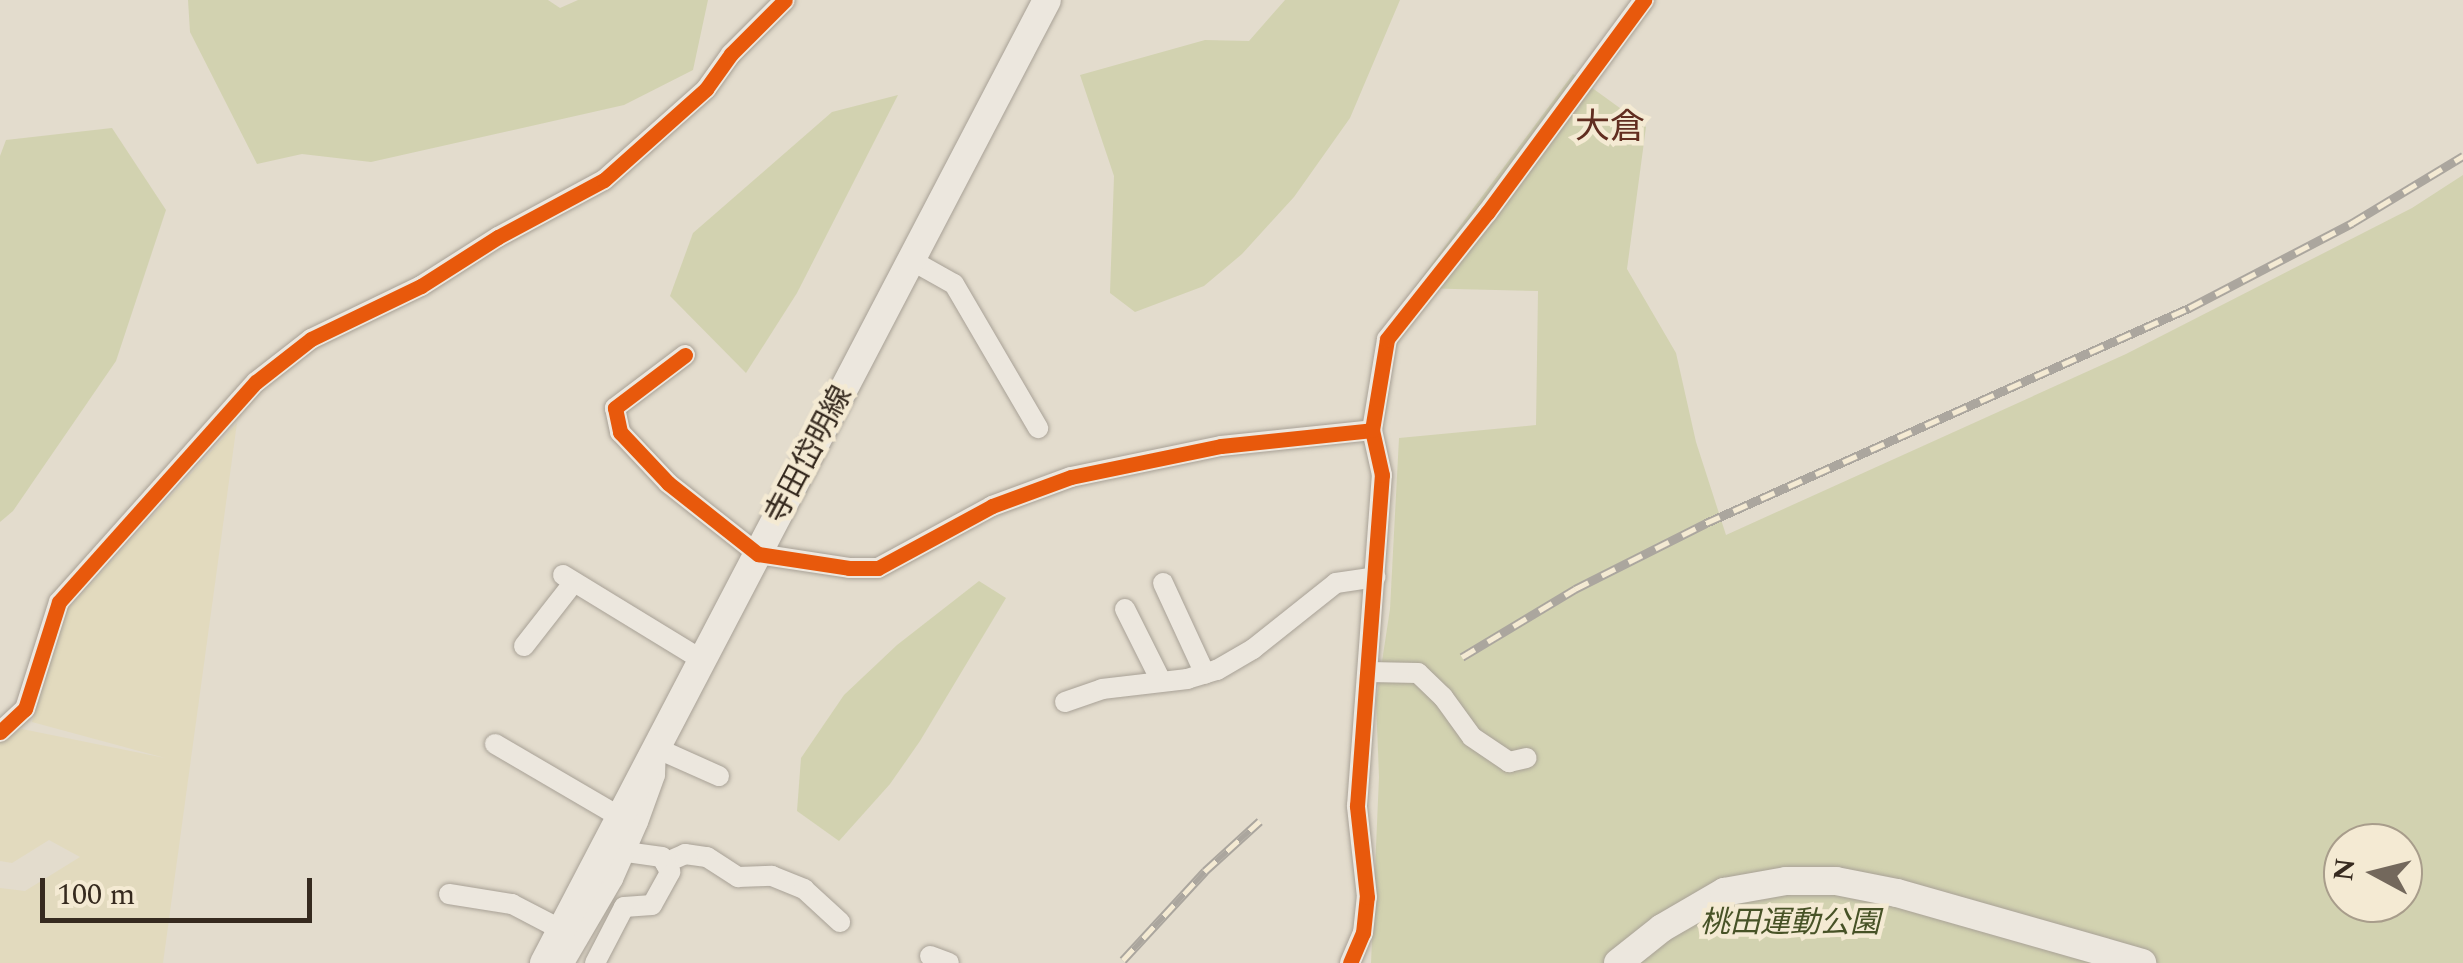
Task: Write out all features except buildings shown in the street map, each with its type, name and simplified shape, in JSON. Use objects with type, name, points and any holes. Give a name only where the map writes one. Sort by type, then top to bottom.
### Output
[{"type":"main road","name":"寺田岱明線","points":[[544,963],[1046,0]]},
{"type":"main road","points":[[1618,963],[1662,928],[1724,892],[1786,881],[1836,881],[1897,893],[2142,963]]},
{"type":"street","points":[[0,732],[25,709],[59,602],[256,382],[310,340],[420,286],[498,236],[604,180],[706,89],[731,54],[785,0]]},
{"type":"street","points":[[1350,963],[1363,933],[1367,896],[1357,806],[1382,475],[1372,430],[1387,339],[1488,213],[1644,0]]},
{"type":"street","points":[[911,260],[954,284],[1038,428]]},
{"type":"street","points":[[685,356],[616,408],[620,432],[668,482],[758,554],[849,568],[878,568],[992,506],[1071,477],[1221,446],[1372,430]]},
{"type":"street","points":[[1065,702],[1102,689],[1206,674],[1252,649],[1336,582],[1376,577]]},
{"type":"street","points":[[524,646],[568,578],[702,660]]},
{"type":"street","points":[[1163,583],[1206,674]]},
{"type":"street","points":[[1125,608],[1162,681]]},
{"type":"street","points":[[1368,672],[1418,674],[1472,737],[1508,762],[1527,758]]},
{"type":"street","points":[[495,744],[620,817]]},
{"type":"street","points":[[564,963],[624,852],[655,775],[656,748],[719,776]]},
{"type":"street","points":[[624,852],[662,857],[670,872],[652,905],[624,908]]},
{"type":"street","points":[[665,863],[685,854],[707,857],[738,877],[772,876],[804,889],[840,922]]},
{"type":"street","points":[[608,886],[624,908]]},
{"type":"street","points":[[449,894],[512,904],[562,930]]},
{"type":"street","points":[[594,963],[624,908]]},
{"type":"shaded area","points":[[237,423],[163,963],[0,963],[0,888],[25,891],[80,857],[49,840],[12,863],[0,861],[0,741],[22,729],[165,758],[32,722],[67,610]]},
{"type":"green space","points":[[188,0],[548,0],[560,8],[578,0],[708,0],[693,70],[624,105],[371,162],[302,154],[257,164],[190,32]]},
{"type":"green space","points":[[1285,0],[1400,0],[1350,118],[1294,197],[1242,254],[1204,286],[1135,312],[1110,293],[1114,176],[1080,75],[1205,40],[1249,41]]},
{"type":"green space","name":"桃田運動公園","points":[[1573,74],[1646,127],[1627,269],[1676,353],[1696,442],[1726,535],[2126,354],[2412,208],[2463,175],[2463,963],[1371,963],[1379,777],[1376,701],[1390,609],[1399,438],[1536,425],[1538,291],[1414,288]]},
{"type":"green space","points":[[898,95],[797,293],[746,373],[670,296],[693,233],[832,112]]},
{"type":"green space","points":[[112,128],[166,210],[116,361],[13,511],[0,522],[0,156],[6,140]]},
{"type":"green space","points":[[979,581],[1006,598],[920,741],[890,784],[839,841],[797,811],[801,758],[844,695],[897,645]]},
{"type":"railway","points":[[1462,657],[1575,589],[1706,523],[2189,308],[2352,223],[2463,156]]},
{"type":"railway","points":[[1123,960],[1205,871],[1260,821]]},
{"type":"cycle path","points":[[0,732],[25,709],[59,602],[256,382],[311,339],[421,286],[498,237],[604,180],[706,89],[731,54],[785,0]]},
{"type":"cycle path","points":[[1350,963],[1363,933],[1367,897],[1357,806],[1382,475],[1372,430],[1387,339],[1487,213],[1644,0]]},
{"type":"cycle path","points":[[685,355],[615,408],[620,432],[668,483],[758,554],[849,568],[878,568],[992,506],[1071,477],[1221,446],[1372,430]]},
{"type":"district","name":"大倉","points":[[1610,128]]}]
